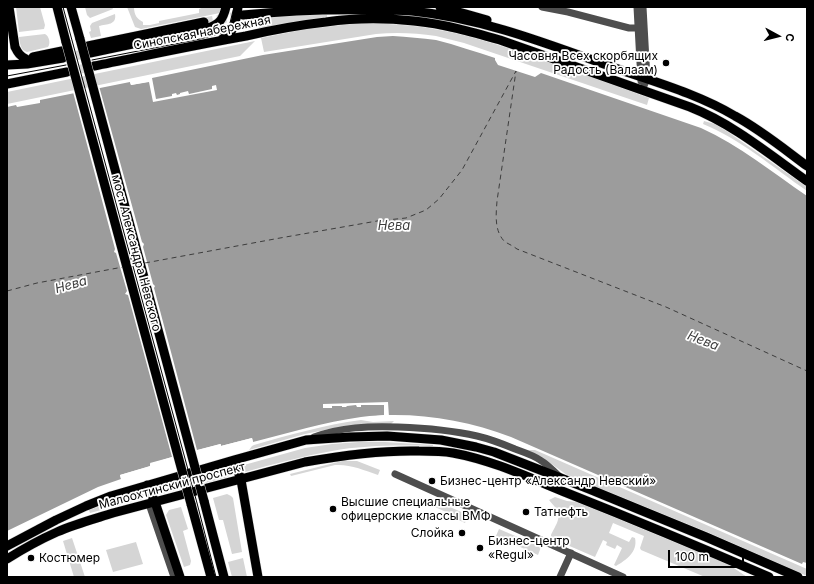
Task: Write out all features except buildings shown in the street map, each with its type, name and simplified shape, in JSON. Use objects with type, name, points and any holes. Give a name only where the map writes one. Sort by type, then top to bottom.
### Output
[{"type":"main road","points":[[9,7],[15,47],[17,52],[26,59]]},
{"type":"main road","name":"мост Александра Невского","points":[[57,7],[211,577]]},
{"type":"main road","name":"мост Александра Невского","points":[[71,7],[224,577]]},
{"type":"main road","name":"Синопская набережная","points":[[89,49],[206,25],[218,24],[222,19],[226,7]]},
{"type":"main road","name":"Синопская набережная","points":[[446,7],[498,24],[510,31]]},
{"type":"main road","name":"Синопская набережная","points":[[241,11],[326,9],[410,11],[458,19],[510,31],[644,78],[717,106],[749,124],[807,166]]},
{"type":"main road","points":[[217,41],[226,37],[232,32],[241,11]]},
{"type":"main road","name":"Синопская набережная","points":[[94,66],[305,24],[327,21],[375,19],[415,21],[470,31],[500,40],[690,106],[718,119],[745,136],[807,181]]},
{"type":"main road","points":[[7,64],[14,43]]},
{"type":"main road","points":[[62,54],[27,64],[7,64],[26,59],[62,54]]},
{"type":"main road","points":[[7,84],[67,72]]},
{"type":"main road","name":"Малоохтинский проспект","points":[[7,546],[44,525],[86,506],[111,496],[147,485],[302,441],[387,436],[441,440],[488,451],[706,536],[798,577]]},
{"type":"main road","name":"Малоохтинский проспект","points":[[7,559],[40,540],[70,527],[113,513],[305,462],[349,454],[383,451],[433,451],[452,453],[481,460],[501,467],[586,500],[769,577]]},
{"type":"main road","points":[[234,460],[258,577]]},
{"type":"main road","points":[[147,485],[152,503],[180,577]]},
{"type":"street","points":[[542,7],[568,12],[629,28],[641,28]]},
{"type":"street","points":[[636,7],[641,28]]},
{"type":"street","points":[[642,90],[644,78],[641,28],[643,7]]},
{"type":"street","points":[[395,474],[623,577]]},
{"type":"street","points":[[152,503],[174,577]]},
{"type":"street","points":[[560,577],[571,553]]},
{"type":"shaded area","points":[[16,7],[40,7],[45,25],[44,29],[19,32]]},
{"type":"shaded area","points":[[85,7],[112,7],[113,9],[90,18],[87,15]]},
{"type":"shaded area","points":[[127,7],[134,7],[135,14],[143,22],[143,25],[150,25],[159,23],[159,21],[199,13],[199,9],[204,7],[222,7],[220,13],[141,29],[135,27]]},
{"type":"shaded area","points":[[115,14],[113,22],[99,26],[101,36],[91,38],[89,32],[91,31],[90,26],[92,23]]},
{"type":"shaded area","points":[[327,14],[327,17],[259,28],[258,20],[254,20],[256,27],[244,29],[243,20]]},
{"type":"shaded area","points":[[352,24],[406,25],[428,28],[483,40],[527,54],[649,98],[647,105],[464,43],[428,35],[398,33],[376,34],[264,52],[261,38],[306,29]]},
{"type":"shaded area","points":[[45,34],[48,36],[49,40],[48,47],[27,52],[20,44],[19,37]]},
{"type":"shaded area","points":[[255,41],[240,56],[7,104],[7,92]]},
{"type":"shaded area","points":[[704,121],[715,124],[728,132],[807,187],[807,191],[743,146],[717,130],[703,124]]},
{"type":"shaded area","points":[[361,420],[373,422],[394,421],[391,424],[340,427],[305,434],[249,450],[254,445],[293,434]]},
{"type":"shaded area","points":[[359,442],[385,442],[433,446],[382,446],[344,449],[299,458],[245,472],[242,469],[242,466],[244,465],[305,448]]},
{"type":"shaded area","points":[[527,450],[535,450],[807,569],[807,576],[707,532],[567,475],[543,458]]},
{"type":"shaded area","points":[[342,461],[357,461],[380,470],[378,475],[352,466],[335,465],[291,476],[290,474]]},
{"type":"shaded area","points":[[226,470],[230,473],[228,477],[158,495],[155,491],[157,489]]},
{"type":"shaded area","points":[[141,494],[144,496],[143,499],[90,513],[89,510]]},
{"type":"shaded area","points":[[227,494],[233,498],[242,552],[232,554],[223,520],[219,520],[213,498]]},
{"type":"shaded area","points":[[555,497],[567,501],[577,502],[728,564],[747,577],[705,577],[641,550],[640,548],[644,536],[613,523],[609,533],[629,542],[632,537],[635,538],[635,547],[633,551],[624,561],[616,566],[614,565],[622,548],[617,545],[615,549],[606,545],[607,542],[603,540],[595,557],[551,538],[559,516],[549,500]]},
{"type":"shaded area","points":[[434,500],[468,515],[465,523],[431,505]]},
{"type":"shaded area","points":[[181,507],[188,529],[183,531],[191,561],[190,565],[184,567],[166,515],[169,510]]},
{"type":"shaded area","points":[[499,529],[541,547],[538,555],[496,536]]},
{"type":"shaded area","points":[[72,538],[85,577],[74,577],[63,541]]},
{"type":"shaded area","points":[[136,542],[143,564],[113,572],[106,550]]},
{"type":"shaded area","points":[[243,558],[247,577],[232,577],[228,562]]},
{"type":"water","name":"Нева","points":[[393,36],[436,40],[451,44],[495,58],[498,65],[535,77],[541,73],[701,128],[742,151],[807,196],[807,563],[803,562],[802,564],[511,437],[456,421],[399,415],[361,417],[334,422],[253,442],[252,438],[221,446],[220,444],[150,463],[151,466],[120,475],[121,479],[98,487],[7,531],[7,107],[16,105],[17,107],[40,103],[40,100],[130,82],[131,85],[152,81],[152,78],[263,55],[377,37]]},
{"type":"pier","points":[[152,78],[156,99],[172,96],[172,94],[176,93],[177,95],[188,91],[189,94],[212,89],[212,86],[216,85],[217,90],[153,102],[149,82],[131,85],[130,82],[133,83]]},
{"type":"pier","points":[[99,86],[142,242],[144,244],[143,247],[153,284],[155,286],[154,288],[197,450],[221,444],[221,446],[252,438],[253,442],[251,443],[251,441],[221,448],[219,446],[152,465],[151,468],[122,476],[123,479],[121,479],[120,475],[150,466],[150,464],[172,457],[128,295],[125,294],[127,291],[116,253],[114,252],[115,249],[73,92]]},
{"type":"pier","points":[[388,402],[389,417],[376,418],[376,416],[384,415],[384,405],[361,405],[361,407],[357,407],[356,405],[346,407],[332,406],[332,408],[323,408],[323,404]]},
{"type":"ferry route","points":[[145,263],[377,221],[406,218],[426,210],[439,199],[462,170],[516,71],[497,201],[497,228],[501,238],[517,249],[666,307],[807,371]]},
{"type":"ferry route","points":[[7,291],[37,283],[123,267]]},
{"type":"tunnel","points":[[204,22],[243,15]]},
{"type":"tunnel","points":[[63,58],[90,53]]},
{"type":"tunnel","points":[[67,72],[94,66]]},
{"type":"tram line","points":[[63,7],[216,577]]},
{"type":"tram line","points":[[92,60],[200,39],[222,33],[227,29],[230,23],[234,7]]},
{"type":"tram line","points":[[7,76],[66,65]]},
{"type":"place","name":"Часовня Всех скорбящих Радость (Валаам)","points":[[666,63]]},
{"type":"place","name":"Бизнес-центр «Александр Невский»","points":[[432,481]]},
{"type":"place","name":"Высшие специальные офицерские классы ВМФ","points":[[333,509]]},
{"type":"place","name":"Татнефть","points":[[526,512]]},
{"type":"place","name":"Слойка","points":[[462,533]]},
{"type":"place","name":"Бизнес-центр «Regul»","points":[[480,548]]},
{"type":"place","name":"Костюмер","points":[[31,558]]}]
